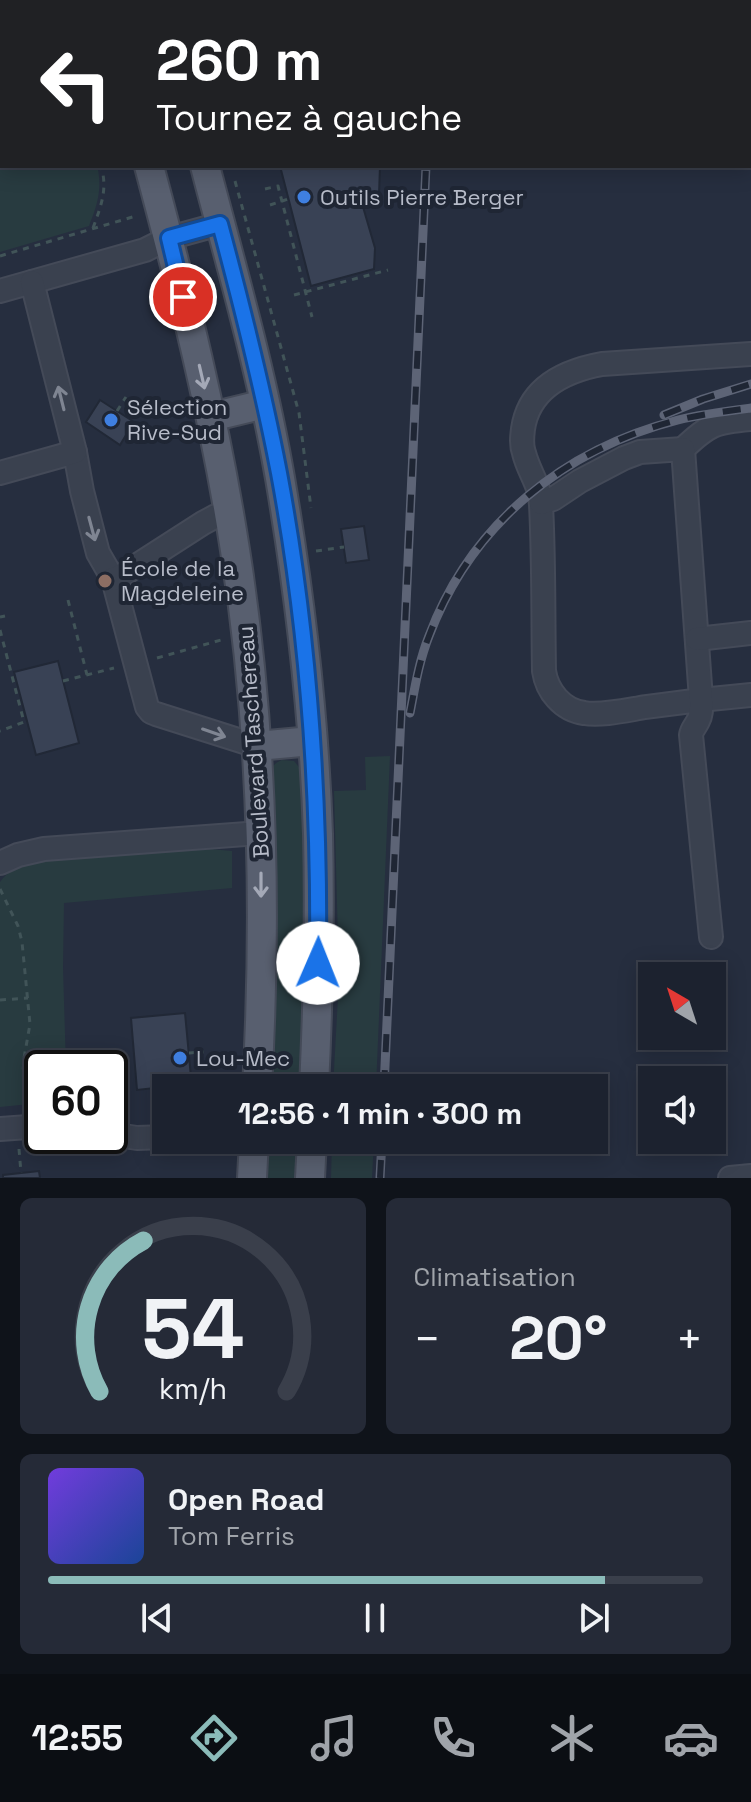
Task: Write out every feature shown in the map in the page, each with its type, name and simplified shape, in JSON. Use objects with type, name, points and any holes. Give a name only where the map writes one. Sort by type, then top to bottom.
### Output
[{"type":"main road","name":"Boulevard Taschereau","points":[[150,168],[211,417],[246,634],[257,746],[260,833],[262,939],[257,1074]]},
{"type":"main road","points":[[206,168],[265,404],[298,596],[317,831],[319,922],[314,1074]]},
{"type":"main road","points":[[211,417],[265,404]]},
{"type":"main road","points":[[257,746],[312,741]]},
{"type":"main road","points":[[252,1178],[253,1154]]},
{"type":"main road","points":[[310,1178],[311,1154]]},
{"type":"street","points":[[0,291],[145,250],[169,238],[220,224]]},
{"type":"street","points":[[32,282],[98,553],[113,579],[145,701],[151,712],[257,746]]},
{"type":"street","points":[[751,354],[602,364],[564,375],[547,385],[531,402],[524,419],[522,438],[523,453],[539,486],[544,671],[553,694],[567,707],[584,713],[751,695]]},
{"type":"street","points":[[541,503],[553,499],[601,468],[632,455],[683,449],[699,433],[717,423],[751,419]]},
{"type":"street","points":[[683,449],[701,699],[701,714],[691,735],[711,937]]},
{"type":"street","points":[[0,473],[75,452]]},
{"type":"street","points":[[113,579],[210,519],[229,514]]},
{"type":"street","points":[[697,639],[751,633]]},
{"type":"street","points":[[0,863],[44,849],[260,833]]},
{"type":"street","points":[[0,1129],[24,1123]]},
{"type":"street","points":[[128,1137],[152,1137]]},
{"type":"street","points":[[730,1178],[751,1176]]},
{"type":"path","points":[[92,229],[104,199],[101,168]]},
{"type":"path","points":[[265,189],[278,186],[312,317]]},
{"type":"path","points":[[270,205],[288,199]]},
{"type":"path","points":[[0,256],[136,216]]},
{"type":"path","points":[[294,295],[388,270]]},
{"type":"path","points":[[117,411],[126,397]]},
{"type":"path","points":[[314,552],[344,547]]},
{"type":"path","points":[[68,600],[87,675]]},
{"type":"path","points":[[0,630],[24,722],[0,731]]},
{"type":"path","points":[[155,658],[221,640]]},
{"type":"path","points":[[63,681],[121,666]]},
{"type":"path","points":[[0,889],[18,926],[30,1024],[25,1050]]},
{"type":"path","points":[[0,1000],[28,998]]},
{"type":"path","points":[[189,1053],[204,1052]]},
{"type":"path","points":[[19,1147],[21,1173]]},
{"type":"green space","points":[[0,168],[97,168],[97,204],[89,226],[0,252]]},
{"type":"green space","points":[[390,756],[377,1074],[334,1074],[339,979],[334,791],[366,790],[365,757]]},
{"type":"green space","points":[[294,761],[303,772],[307,873],[302,1074],[268,1074],[270,773],[277,762]]},
{"type":"green space","points":[[200,848],[232,851],[232,888],[64,903],[65,1050],[24,1050],[24,1105],[0,1107],[0,882],[21,865],[48,859]]},
{"type":"green space","points":[[265,1154],[299,1154],[298,1178],[264,1178]]},
{"type":"green space","points":[[332,1154],[373,1154],[372,1178],[331,1178]]},
{"type":"building","points":[[281,168],[380,168],[379,195],[361,200],[375,248],[374,269],[311,286]]},
{"type":"building","points":[[100,400],[134,422],[120,445],[86,422]]},
{"type":"building","points":[[364,526],[369,560],[346,563],[341,529]]},
{"type":"building","points":[[58,661],[79,743],[36,755],[14,672]]},
{"type":"building","points":[[185,1013],[191,1074],[152,1074],[152,1088],[137,1090],[131,1018]]},
{"type":"building","points":[[39,1171],[40,1178],[3,1178],[3,1175]]},
{"type":"railway","points":[[385,1074],[426,168]]},
{"type":"railway","points":[[664,415],[751,384]]},
{"type":"railway","points":[[410,713],[426,645],[447,596],[496,526],[526,497],[597,450],[636,433],[687,418],[751,408]]},
{"type":"railway","points":[[380,1178],[381,1154]]},
{"type":"place","name":"Outils Pierre Berger","points":[[304,197]]},
{"type":"place","name":"Sélection Rive-Sud","points":[[111,420]]},
{"type":"place","name":"École de la Magdeleine","points":[[105,581]]},
{"type":"place","name":"Lou-Mec","points":[[180,1058]]},
{"type":"route","points":[[183,297],[169,238],[220,224],[265,404],[298,596],[316,803],[318,963]]}]
